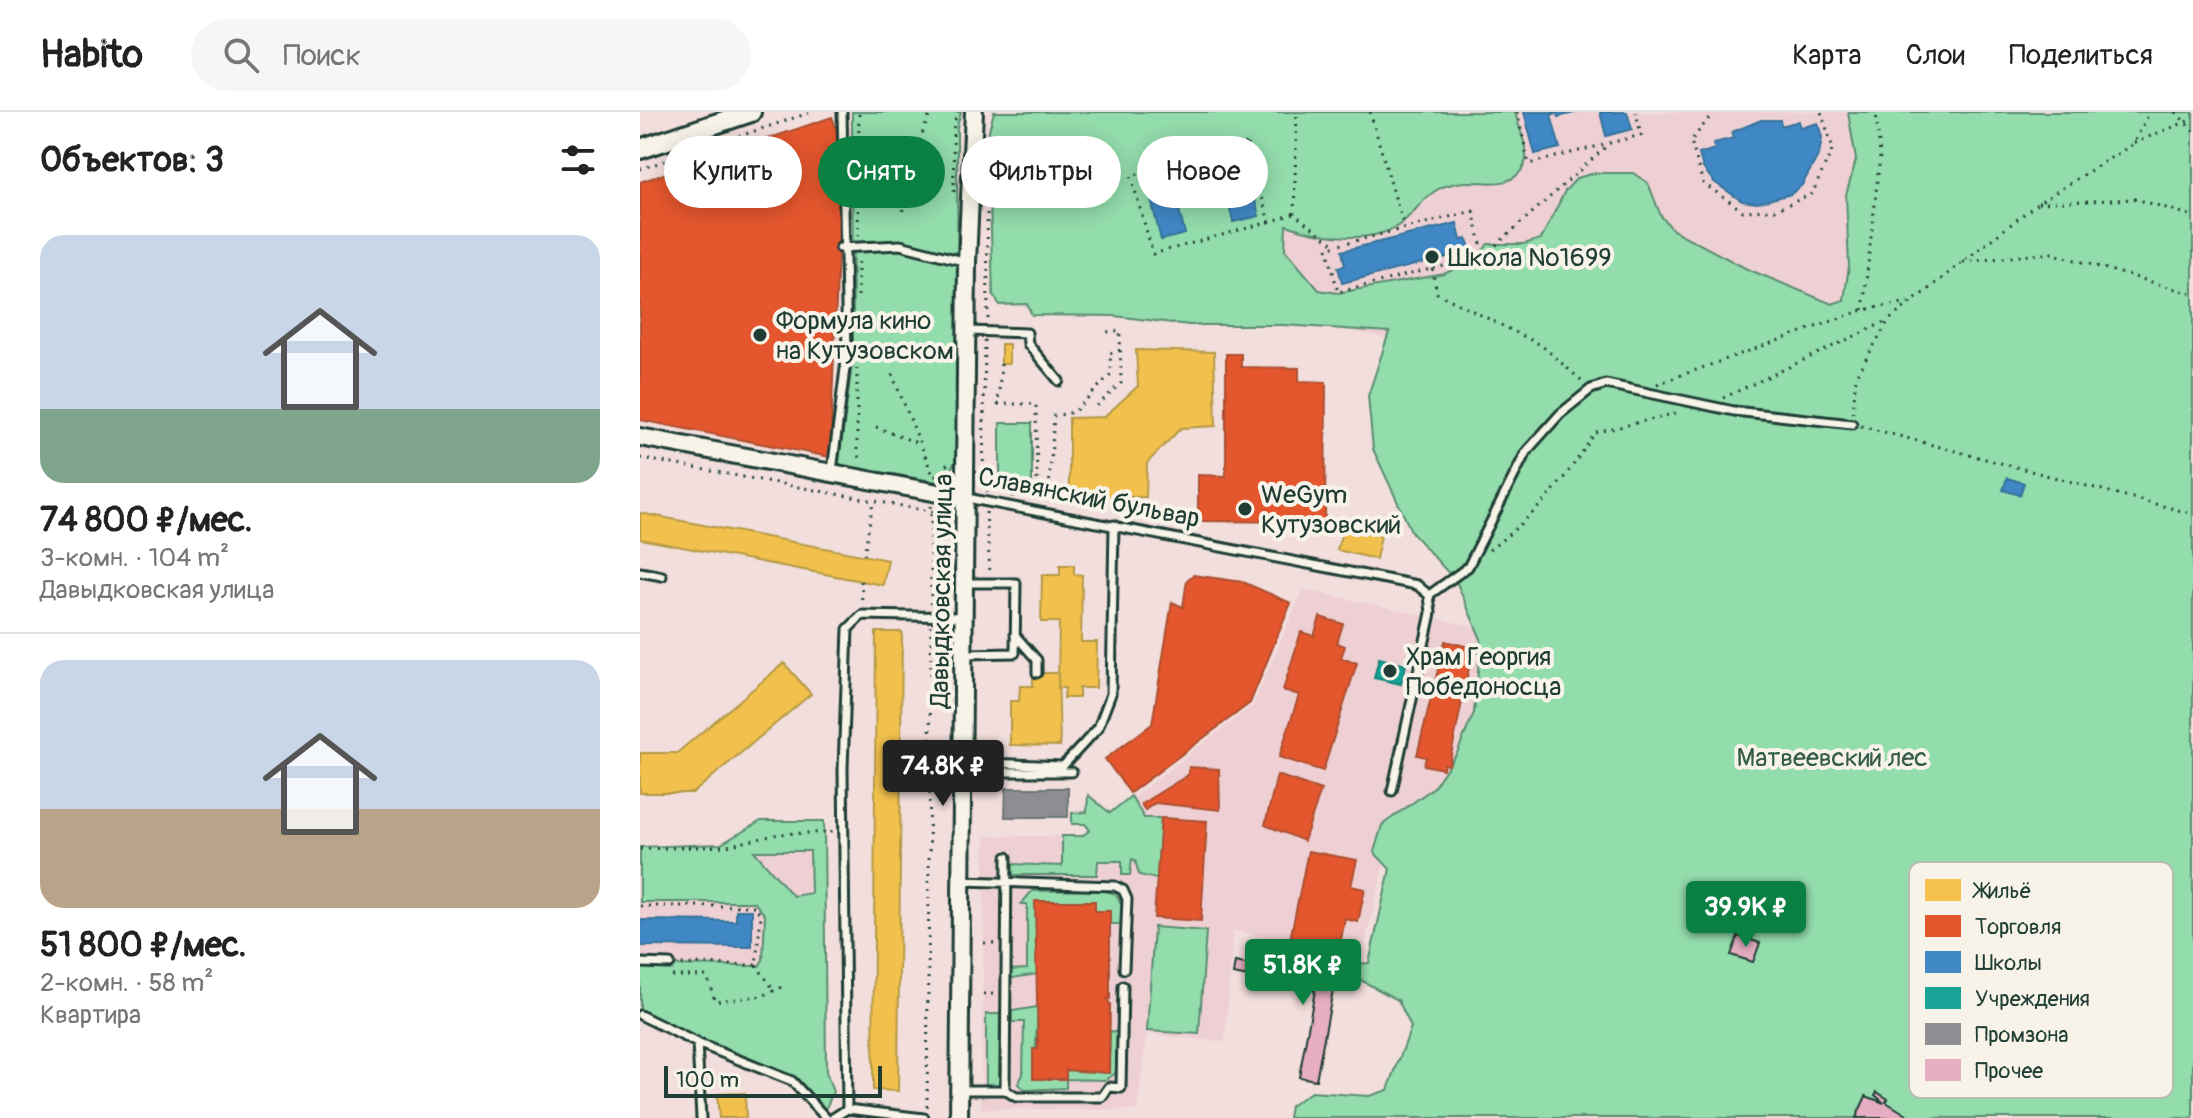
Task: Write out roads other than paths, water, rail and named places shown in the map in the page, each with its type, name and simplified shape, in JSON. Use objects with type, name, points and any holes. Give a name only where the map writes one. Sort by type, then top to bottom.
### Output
[{"type":"main road","points":[[640,149],[751,112]]},
{"type":"street","name":"Давыдковская улица","points":[[959,1118],[964,517],[977,332],[967,262],[974,112]]},
{"type":"street","name":"Славянский бульвар","points":[[640,437],[965,498]]},
{"type":"lane","points":[[831,473],[847,353],[842,112]]},
{"type":"lane","points":[[843,248],[900,245],[967,262]]},
{"type":"lane","points":[[977,332],[1027,333],[1028,344],[1059,381]]},
{"type":"lane","points":[[1392,791],[1431,613],[1429,595],[1468,567],[1526,452],[1560,414],[1591,389],[1606,384],[1796,420],[1852,424]]},
{"type":"lane","name":"Славянский бульвар","points":[[965,498],[1417,585],[1429,595]]},
{"type":"lane","points":[[963,767],[1063,766],[1098,728],[1111,694],[1114,525]]},
{"type":"lane","points":[[640,572],[662,576]]},
{"type":"lane","points":[[964,583],[1016,583],[1015,653],[964,654]]},
{"type":"lane","points":[[847,1109],[844,832],[848,629],[862,615],[964,617]]},
{"type":"lane","points":[[1015,635],[1037,660],[1037,673]]},
{"type":"lane","points":[[963,767],[1072,772]]},
{"type":"lane","points":[[1005,1090],[1007,857]]},
{"type":"lane","points":[[963,881],[1115,886],[1123,890],[1127,899],[1124,969]]},
{"type":"lane","points":[[640,963],[670,964]]},
{"type":"lane","points":[[959,1090],[1005,1090],[1016,1097],[1102,1097],[1109,1087],[1121,1088],[1123,986]]},
{"type":"lane","points":[[640,1015],[697,1043],[792,1081],[826,1118]]},
{"type":"lane","points":[[697,1043],[701,1118]]},
{"type":"lane","points":[[833,1118],[847,1109],[924,1118]]},
{"type":"place","name":"Школа №1699","points":[[1432,257]]},
{"type":"place","name":"Формула кино на Кутузовском","points":[[760,335]]},
{"type":"place","name":"WeGym Кутузовский","points":[[1245,509]]},
{"type":"place","name":"Храм Георгия Победоносца","points":[[1390,671]]},
{"type":"park label","name":"Матвеевский лес","points":[[1832,757]]}]
